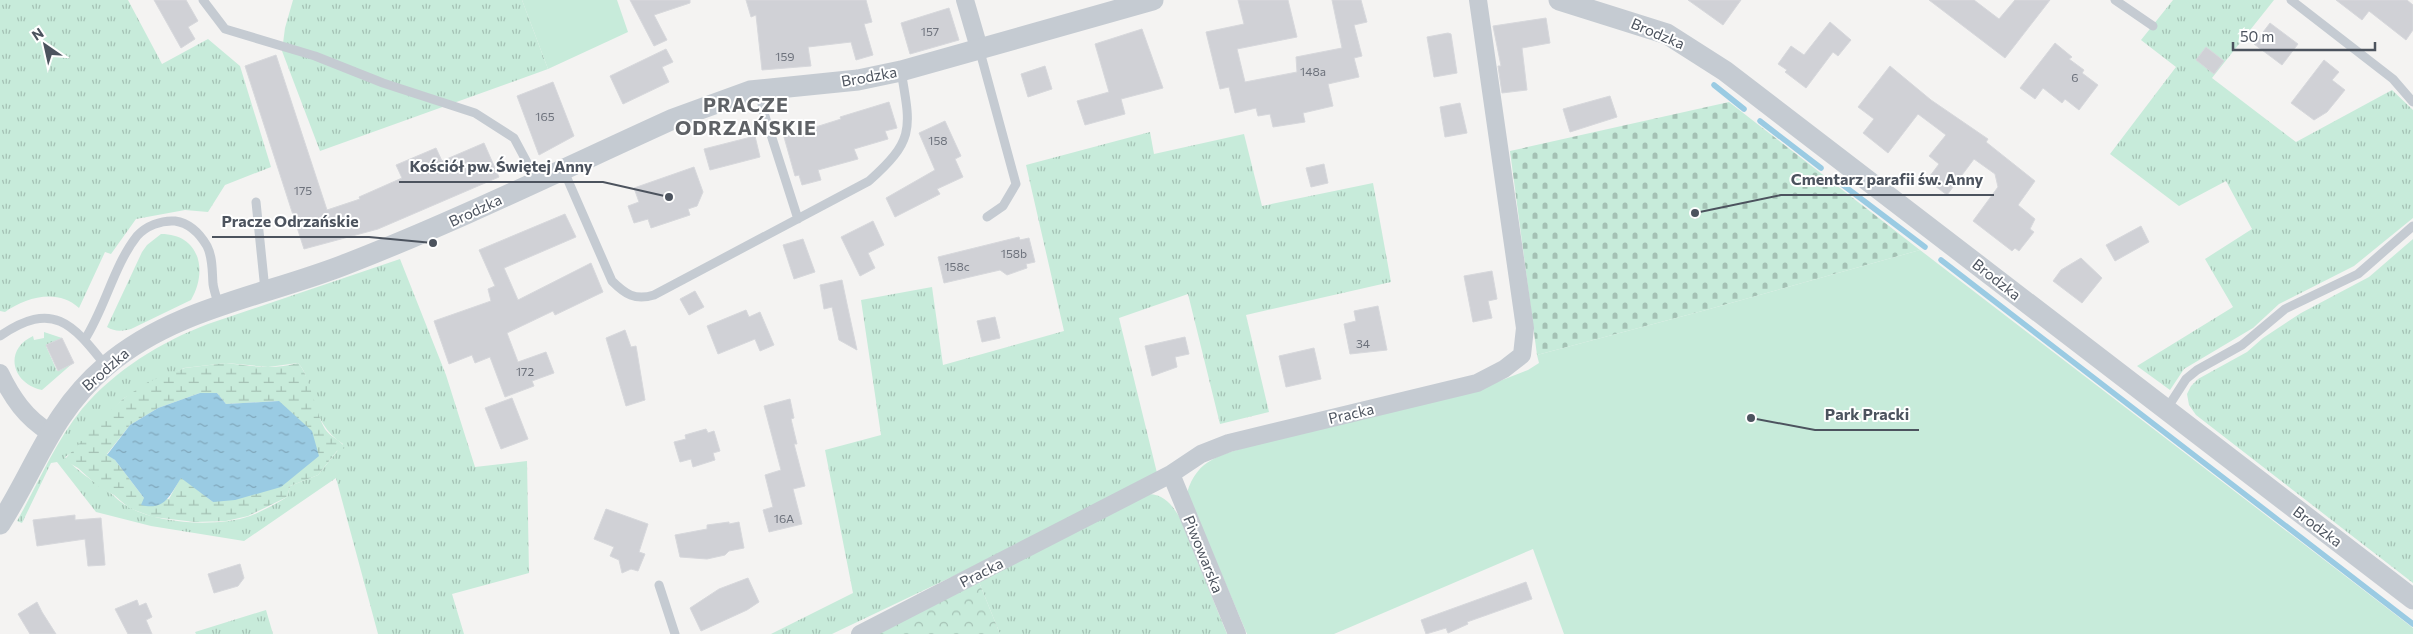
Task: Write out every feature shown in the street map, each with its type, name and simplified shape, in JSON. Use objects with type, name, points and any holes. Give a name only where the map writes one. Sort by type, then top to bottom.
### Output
[{"type":"street","points":[[965,0],[979,48]]},
{"type":"street","name":"Brodzka","points":[[0,524],[49,432],[76,394],[133,344],[168,324],[265,290],[340,267],[404,242],[673,119],[716,102],[760,89],[858,80],[901,71],[1154,0]]},
{"type":"street","name":"Pracka","points":[[860,634],[1170,474],[1201,454],[1238,440],[1476,383],[1504,369],[1522,355],[1525,328],[1478,0]]},
{"type":"street","name":"Brodzka","points":[[1559,0],[1602,6],[1667,34],[1725,71],[2413,599]]},
{"type":"street","points":[[0,373],[20,408],[36,424],[49,432]]},
{"type":"street","name":"Piwowarska","points":[[1170,474],[1237,634]]},
{"type":"lane","points":[[203,0],[225,29],[315,56],[382,83],[475,113],[514,138],[537,181]]},
{"type":"lane","points":[[2115,0],[2153,26]]},
{"type":"lane","points":[[2291,0],[2393,79],[2413,102]]},
{"type":"lane","points":[[979,48],[1016,184],[1003,206],[986,217]]},
{"type":"lane","points":[[563,169],[612,282],[625,294],[642,299],[654,295],[869,181],[892,160],[905,138],[909,118],[901,71]]},
{"type":"lane","points":[[760,89],[763,110],[798,219]]},
{"type":"lane","points":[[256,202],[265,290]]},
{"type":"lane","points":[[85,339],[134,241],[149,227],[160,222],[185,223],[198,233],[210,254],[214,286],[219,306]]},
{"type":"lane","points":[[2166,410],[2186,380],[2197,370],[2242,345],[2285,309],[2358,274],[2413,226]]},
{"type":"lane","points":[[0,336],[24,322],[51,318],[69,325],[85,339],[106,366]]},
{"type":"lane","points":[[659,585],[675,634]]},
{"type":"green space","points":[[0,0],[128,0],[162,64],[208,39],[240,66],[271,167],[225,185],[208,212],[185,210],[136,219],[111,254],[105,252],[79,308],[62,298],[42,297],[22,302],[5,312],[0,311]]},
{"type":"green space","points":[[293,0],[522,0],[548,69],[320,151],[282,51],[285,28]]},
{"type":"green space","points":[[522,0],[617,0],[628,32],[548,69]]},
{"type":"green space","points":[[2173,0],[2274,0],[2212,78],[2296,142],[2392,90],[2413,110],[2413,218],[2354,266],[2279,304],[2253,328],[2184,369],[2170,390],[2137,366],[2233,307],[2205,259],[2252,229],[2226,181],[2179,206],[2110,154],[2176,67],[2141,40]]},
{"type":"green space","points":[[1729,102],[1920,250],[1537,355],[1510,151]]},
{"type":"green space","points":[[1150,132],[1154,154],[1244,134],[1262,206],[1373,183],[1391,282],[1246,315],[1269,412],[1220,424],[1188,294],[1119,318],[1157,473],[962,572],[832,634],[771,634],[853,593],[825,450],[881,435],[861,300],[932,287],[943,365],[1064,331],[1026,165]]},
{"type":"green space","points":[[161,234],[185,240],[197,256],[199,277],[191,300],[131,329],[119,331],[107,327],[142,252],[147,245]]},
{"type":"green space","points":[[2413,239],[2413,583],[2196,415],[2189,405],[2187,394],[2191,386],[2198,379],[2247,352],[2263,338],[2301,313],[2369,277]]},
{"type":"green space","points":[[1920,250],[2413,628],[2413,634],[1564,634],[1533,549],[1334,634],[1247,634],[1187,493],[1191,481],[1197,472],[1212,460],[1221,455],[1253,445],[1474,391],[1528,370],[1539,363],[1537,355]]},
{"type":"green space","points":[[400,259],[446,375],[475,467],[527,461],[529,573],[452,594],[464,634],[378,634],[336,478],[244,541],[151,526],[96,512],[57,462],[51,463],[22,523],[17,521],[63,435],[95,395],[109,381],[140,358],[173,339],[208,324]],"holes":[[[226,363],[268,367],[298,363],[305,374],[319,417],[332,435],[343,444],[318,475],[290,486],[287,497],[255,514],[236,520],[202,523],[183,522],[148,515],[119,501],[111,493],[79,471],[65,457],[73,452],[124,398],[184,368]]]},
{"type":"green space","points":[[44,332],[62,338],[46,346],[57,371],[73,363],[42,390],[32,387],[18,374],[15,358],[24,342],[33,336],[34,340],[44,338]]},
{"type":"green space","points":[[226,363],[271,367],[298,363],[306,376],[321,422],[325,429],[345,448],[337,451],[318,475],[290,486],[287,497],[248,516],[226,521],[195,522],[153,517],[129,508],[114,495],[99,487],[78,468],[64,460],[124,398],[148,382],[185,368]],"holes":[[[200,393],[217,393],[226,404],[279,401],[213,502],[181,477],[169,499],[144,498],[115,460],[107,454],[130,425],[158,408]]]},
{"type":"green space","points":[[1149,494],[1159,496],[1168,502],[1180,518],[1227,634],[1000,634],[979,582]]},
{"type":"green space","points":[[979,582],[1000,634],[877,634]]},
{"type":"green space","points":[[266,610],[273,634],[196,634],[195,632]]},
{"type":"water","points":[[200,393],[217,393],[226,404],[279,401],[312,431],[319,456],[281,487],[235,500],[213,502],[181,478],[170,496],[161,504],[156,506],[141,505],[144,498],[115,460],[107,455],[130,425],[158,408]]},
{"type":"building","points":[[154,0],[186,0],[198,21],[188,27],[195,39],[181,48]]},
{"type":"building","points":[[630,0],[690,0],[690,3],[654,15],[667,40],[654,46]]},
{"type":"building","points":[[746,0],[866,0],[872,22],[864,24],[873,55],[856,60],[851,42],[808,47],[811,66],[762,70],[756,15],[751,17]]},
{"type":"building","points":[[1238,0],[1288,0],[1297,37],[1237,49],[1245,82],[1297,72],[1296,57],[1342,48],[1332,0],[1361,0],[1367,22],[1354,25],[1362,56],[1354,58],[1359,77],[1328,84],[1333,106],[1303,113],[1305,122],[1273,127],[1270,114],[1258,116],[1256,108],[1235,113],[1229,87],[1220,89],[1206,32],[1244,24]]},
{"type":"building","points":[[1688,0],[1741,0],[1723,25]]},
{"type":"building","points":[[1929,0],[1974,0],[1999,19],[2015,0],[2050,0],[2005,58]]},
{"type":"building","points":[[2336,0],[2407,0],[2413,5],[2413,30],[2406,40],[2369,11],[2362,20]]},
{"type":"building","points":[[949,8],[959,40],[910,54],[901,23]]},
{"type":"building","points":[[1546,18],[1550,43],[1522,48],[1527,90],[1502,93],[1498,66],[1501,66],[1493,26]]},
{"type":"building","points":[[1830,22],[1851,40],[1838,56],[1833,52],[1806,88],[1785,72],[1787,70],[1778,64],[1791,46],[1804,55]]},
{"type":"building","points":[[2270,23],[2298,44],[2282,65],[2254,44]]},
{"type":"building","points":[[1142,29],[1163,88],[1121,99],[1125,114],[1085,125],[1077,101],[1109,92],[1095,44]]},
{"type":"building","points":[[1451,34],[1457,73],[1434,77],[1427,37]]},
{"type":"building","points":[[2055,43],[2072,57],[2069,59],[2084,70],[2082,73],[2098,85],[2079,110],[2065,99],[2062,103],[2043,88],[2035,99],[2020,88]]},
{"type":"building","points":[[2206,47],[2224,61],[2214,74],[2196,60]]},
{"type":"building","points":[[666,49],[673,62],[662,67],[669,82],[623,104],[610,76]]},
{"type":"building","points":[[276,55],[327,210],[360,199],[359,197],[402,178],[396,165],[436,148],[442,161],[484,143],[499,177],[378,229],[304,249],[245,66]]},
{"type":"building","points":[[2324,60],[2339,72],[2332,80],[2345,90],[2327,112],[2314,120],[2291,103]]},
{"type":"building","points":[[1045,66],[1052,89],[1028,97],[1021,74]]},
{"type":"building","points":[[1890,66],[1931,100],[1988,139],[1986,142],[2035,181],[2018,205],[2035,219],[2030,229],[2034,232],[2019,251],[2015,248],[2012,251],[1973,221],[1998,187],[1995,174],[1974,159],[1947,195],[1927,180],[1939,164],[1929,156],[1946,135],[1918,114],[1888,153],[1863,133],[1874,119],[1858,107]]},
{"type":"building","points":[[553,82],[574,136],[539,155],[517,96]]},
{"type":"building","points":[[1610,96],[1617,117],[1570,132],[1563,109]]},
{"type":"building","points":[[889,102],[897,128],[885,131],[888,139],[854,149],[858,159],[818,170],[821,180],[802,185],[799,175],[795,176],[784,137]]},
{"type":"building","points":[[1460,103],[1467,133],[1445,137],[1440,107]]},
{"type":"building","points":[[945,121],[961,156],[955,159],[963,177],[937,189],[940,194],[895,217],[886,198],[935,170],[919,133]]},
{"type":"building","points":[[755,136],[760,157],[710,170],[704,149]]},
{"type":"building","points":[[1324,164],[1328,183],[1311,187],[1306,168]]},
{"type":"building","points":[[694,167],[703,192],[697,206],[688,209],[690,215],[651,228],[648,219],[634,223],[628,206],[639,202],[634,188]]},
{"type":"building","points":[[565,214],[576,237],[504,268],[518,300],[591,263],[603,292],[555,315],[553,311],[507,333],[518,362],[546,352],[554,373],[532,381],[534,386],[505,397],[490,357],[475,363],[472,355],[449,364],[434,321],[491,301],[488,289],[495,286],[479,250]]},
{"type":"building","points":[[873,221],[884,245],[868,253],[875,268],[860,276],[841,237]]},
{"type":"building","points":[[2141,226],[2149,242],[2115,261],[2106,245]]},
{"type":"building","points":[[1019,237],[1020,240],[1029,238],[1035,262],[1026,264],[1027,268],[1007,275],[1000,270],[944,283],[938,257]]},
{"type":"building","points":[[803,239],[815,272],[794,279],[783,245]]},
{"type":"building","points":[[2081,258],[2102,278],[2082,303],[2053,281],[2061,270]]},
{"type":"building","points":[[1492,271],[1497,299],[1488,301],[1492,318],[1473,322],[1464,276]]},
{"type":"building","points":[[842,280],[857,350],[839,340],[832,307],[824,309],[820,285]]},
{"type":"building","points":[[695,291],[704,307],[689,315],[680,299]]},
{"type":"building","points":[[1378,306],[1387,350],[1350,354],[1344,324],[1356,321],[1354,311]]},
{"type":"building","points":[[746,310],[749,317],[760,312],[774,345],[760,351],[755,339],[718,354],[707,326]]},
{"type":"building","points":[[995,317],[1000,338],[982,342],[977,321]]},
{"type":"building","points":[[625,330],[631,347],[636,346],[645,400],[626,406],[606,338]]},
{"type":"building","points":[[1185,337],[1189,354],[1175,357],[1177,367],[1152,376],[1145,346]]},
{"type":"building","points":[[62,338],[74,363],[58,371],[46,345]]},
{"type":"building","points":[[1314,348],[1321,379],[1286,387],[1279,356]]},
{"type":"building","points":[[512,398],[528,439],[501,449],[485,408]]},
{"type":"building","points":[[790,399],[794,418],[791,419],[797,444],[794,444],[805,486],[793,489],[802,524],[769,532],[763,510],[773,507],[765,475],[781,470],[764,406]]},
{"type":"building","points":[[706,429],[708,433],[714,431],[720,451],[713,453],[715,460],[693,467],[691,459],[680,462],[674,442],[686,439],[685,435]]},
{"type":"building","points":[[606,509],[648,524],[639,552],[645,554],[638,571],[631,569],[622,573],[619,560],[610,556],[614,547],[594,539]]},
{"type":"building","points":[[75,515],[75,520],[101,518],[105,565],[88,566],[85,539],[37,546],[33,520]]},
{"type":"building","points":[[729,522],[729,524],[739,522],[744,548],[707,559],[680,557],[675,535],[707,529],[707,525]]},
{"type":"building","points":[[240,564],[244,578],[238,586],[214,593],[208,574]]},
{"type":"building","points":[[748,578],[759,602],[747,610],[701,631],[690,608],[719,589]]},
{"type":"building","points":[[1526,582],[1532,599],[1467,622],[1468,624],[1448,633],[1446,628],[1426,634],[1421,620]]},
{"type":"building","points":[[137,600],[139,606],[146,603],[152,617],[146,620],[152,634],[128,634],[115,609]]},
{"type":"building","points":[[37,602],[56,634],[30,634],[18,614]]},
{"type":"waterway","points":[[1714,85],[1744,109]]},
{"type":"waterway","points":[[1760,121],[1821,168]]},
{"type":"waterway","points":[[1835,179],[1925,247]]},
{"type":"waterway","points":[[1941,260],[2413,624]]},
{"type":"place","name":"Kościół pw. Świętej Anny","points":[[669,197]]},
{"type":"place","name":"Cmentarz parafii św. Anny","points":[[1695,213]]},
{"type":"place","name":"Pracze Odrzańskie","points":[[433,243]]},
{"type":"place","name":"Park Pracki","points":[[1751,418]]},
{"type":"district","name":"PRACZE ODRZAŃSKIE","points":[[746,116]]}]
